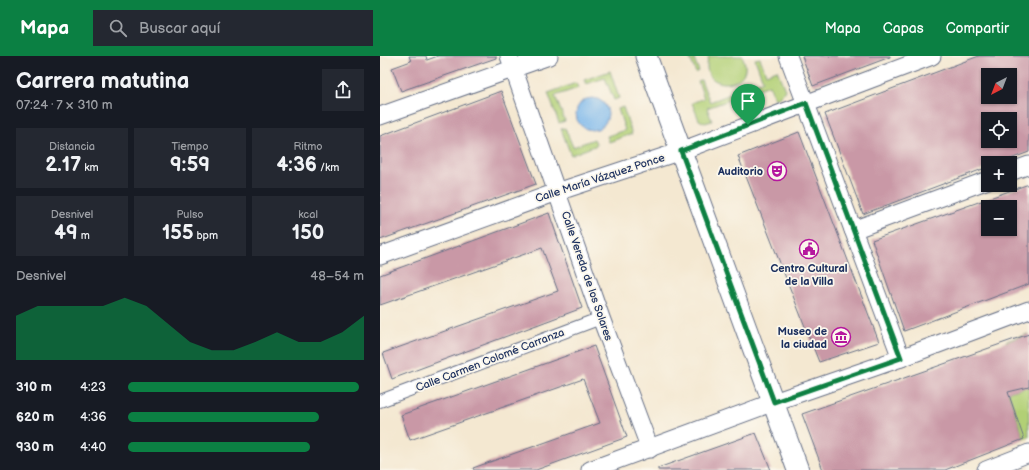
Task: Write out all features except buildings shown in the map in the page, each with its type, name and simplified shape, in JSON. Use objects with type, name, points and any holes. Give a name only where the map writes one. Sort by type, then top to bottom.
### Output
[{"type":"street","points":[[380,116],[512,62],[549,56]]},
{"type":"street","points":[[646,56],[798,470]]},
{"type":"street","points":[[788,56],[901,358]]},
{"type":"street","name":"Calle María Vázquez Ponce","points":[[380,256],[557,192],[681,151],[932,56]]},
{"type":"street","name":"Calle Vereda de los Solares","points":[[512,62],[601,318],[650,449]]},
{"type":"street","points":[[1017,169],[1029,165]]},
{"type":"street","points":[[853,230],[981,183]]},
{"type":"street","points":[[590,470],[774,402],[901,358],[1029,310]]},
{"type":"street","name":"Calle Carmen Colomé Carranza","points":[[380,401],[601,318]]},
{"type":"street","points":[[986,470],[1029,453]]},
{"type":"green space","points":[[689,56],[693,56],[699,71],[696,73]]},
{"type":"green space","points":[[709,56],[742,56],[745,67],[742,75],[736,81],[727,83],[718,82],[711,77],[707,69]]},
{"type":"green space","points":[[760,58],[766,74],[777,70],[785,90],[780,97],[775,99],[769,85],[742,95],[740,90],[763,81],[755,59]]},
{"type":"green space","points":[[610,71],[619,98],[614,100],[605,78],[586,84],[584,80]]},
{"type":"green space","points":[[701,80],[710,102],[733,93],[735,98],[707,108],[712,121],[705,123],[699,120],[692,103],[704,98],[698,81]]},
{"type":"green space","points":[[576,83],[578,88],[555,96],[565,121],[559,123],[548,93]]},
{"type":"green space","points":[[623,107],[632,134],[609,142],[607,136],[625,130],[618,109]]},
{"type":"green space","points":[[565,128],[573,147],[594,139],[597,145],[571,155],[561,129]]},
{"type":"green space","points":[[1028,334],[1029,437],[1024,439],[1008,392],[1024,388],[1006,341]]},
{"type":"water","points":[[589,98],[595,98],[605,105],[608,114],[607,120],[601,127],[595,130],[589,130],[579,123],[576,117],[576,111],[583,101]]},
{"type":"place","name":"Auditorio","points":[[777,171]]},
{"type":"place","name":"Centro Cultural de la Villa","points":[[809,249]]},
{"type":"place","name":"Museo de la ciudad","points":[[841,337]]},
{"type":"route","points":[[806,103],[901,358],[774,402],[681,151],[748,125],[806,103]]}]
